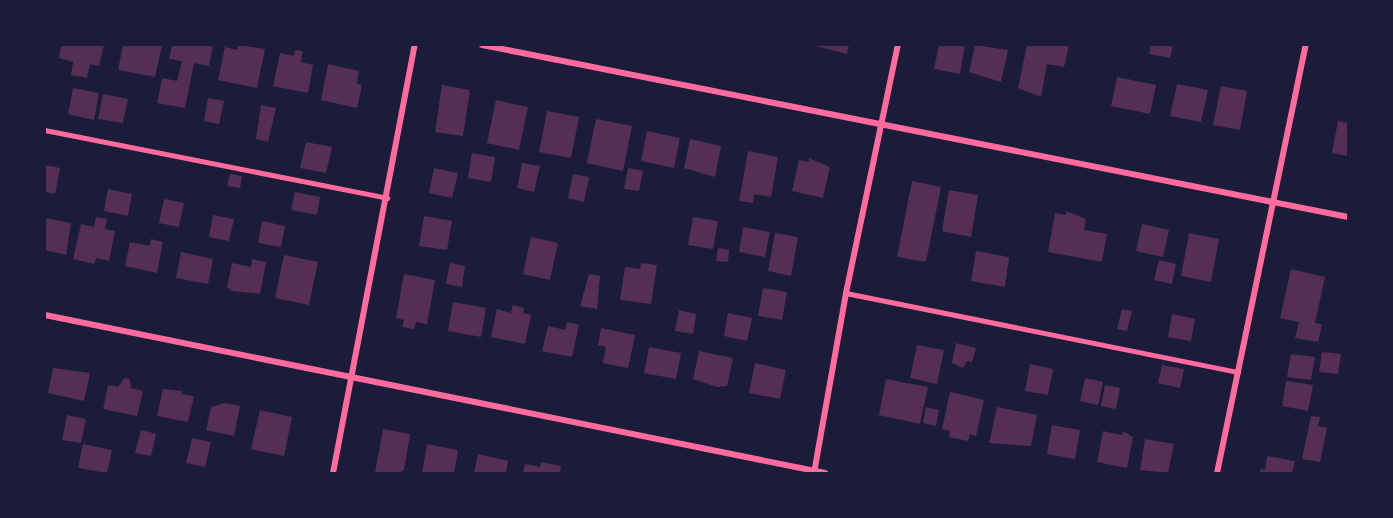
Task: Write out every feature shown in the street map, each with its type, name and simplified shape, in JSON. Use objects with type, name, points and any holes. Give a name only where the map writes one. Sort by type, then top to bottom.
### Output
[{"type":"street","points":[[333,473],[416,45]]},
{"type":"street","points":[[482,45],[1273,204],[1348,217]]},
{"type":"street","points":[[814,472],[846,293],[898,45]]},
{"type":"street","points":[[1217,473],[1306,45]]},
{"type":"street","points":[[45,315],[825,473]]},
{"type":"lane","points":[[45,130],[387,199]]},
{"type":"lane","points":[[846,293],[1238,372]]},
{"type":"building","points":[[61,45],[104,45],[99,66],[90,64],[87,78],[71,75],[73,62],[59,58]]},
{"type":"building","points":[[123,45],[162,45],[155,77],[118,70]]},
{"type":"building","points":[[172,45],[213,45],[209,66],[194,63],[185,108],[157,103],[162,78],[177,81],[182,61],[169,59]]},
{"type":"building","points":[[238,45],[265,49],[257,88],[218,80],[225,47],[237,50]]},
{"type":"building","points":[[812,45],[849,45],[847,54]]},
{"type":"building","points":[[939,45],[965,45],[960,74],[934,69]]},
{"type":"building","points":[[975,45],[1008,50],[1001,82],[969,72]]},
{"type":"building","points":[[1027,45],[1069,45],[1064,67],[1047,64],[1041,97],[1018,88]]},
{"type":"building","points":[[1151,45],[1173,45],[1170,58],[1149,54]]},
{"type":"building","points":[[295,50],[303,51],[301,62],[313,65],[308,93],[273,86],[280,53],[294,56]]},
{"type":"building","points":[[328,64],[359,71],[357,84],[362,85],[357,108],[321,100]]},
{"type":"building","points":[[1117,77],[1156,85],[1150,114],[1111,106]]},
{"type":"building","points":[[1177,84],[1208,90],[1201,122],[1170,116]]},
{"type":"building","points":[[442,85],[470,90],[463,136],[435,132]]},
{"type":"building","points":[[1221,86],[1247,91],[1240,130],[1213,125]]},
{"type":"building","points":[[73,88],[99,93],[94,120],[68,114]]},
{"type":"building","points":[[103,94],[128,99],[123,123],[98,119]]},
{"type":"building","points":[[208,98],[224,101],[219,124],[204,121]]},
{"type":"building","points":[[496,100],[528,107],[519,150],[487,143]]},
{"type":"building","points":[[261,105],[276,108],[268,142],[256,139]]},
{"type":"building","points":[[547,111],[579,117],[571,158],[539,152]]},
{"type":"building","points":[[596,119],[632,126],[623,171],[587,163]]},
{"type":"building","points":[[1338,121],[1348,123],[1348,156],[1332,153]]},
{"type":"building","points":[[647,131],[680,138],[674,168],[641,161]]},
{"type":"building","points":[[690,139],[721,146],[715,177],[684,168]]},
{"type":"building","points":[[306,142],[332,147],[326,173],[300,168]]},
{"type":"building","points":[[748,151],[778,157],[771,197],[754,194],[753,203],[739,201]]},
{"type":"building","points":[[472,153],[495,157],[491,182],[468,178]]},
{"type":"building","points":[[809,158],[830,167],[823,198],[792,191],[799,160],[809,162]]},
{"type":"building","points":[[522,163],[540,166],[534,192],[517,188]]},
{"type":"building","points":[[45,165],[60,168],[55,194],[45,192]]},
{"type":"building","points":[[434,168],[458,173],[452,198],[429,193]]},
{"type":"building","points":[[628,168],[643,171],[639,191],[624,189]]},
{"type":"building","points":[[230,174],[242,176],[240,188],[227,186]]},
{"type":"building","points":[[573,174],[589,177],[584,202],[568,198]]},
{"type":"building","points":[[912,181],[941,187],[926,262],[897,257]]},
{"type":"building","points":[[108,189],[132,194],[128,216],[104,211]]},
{"type":"building","points":[[949,190],[978,195],[971,237],[942,231]]},
{"type":"building","points":[[295,192],[320,197],[317,215],[291,210]]},
{"type":"building","points":[[164,199],[184,203],[179,227],[159,223]]},
{"type":"building","points":[[1066,211],[1086,219],[1084,230],[1107,234],[1102,262],[1048,252],[1055,213],[1066,215]]},
{"type":"building","points":[[213,215],[234,219],[229,241],[209,237]]},
{"type":"building","points":[[424,216],[452,221],[447,250],[419,246]]},
{"type":"building","points":[[96,217],[107,219],[105,229],[115,231],[109,261],[97,258],[94,264],[73,259],[81,224],[94,227]]},
{"type":"building","points":[[693,217],[718,221],[713,249],[688,245]]},
{"type":"building","points":[[45,218],[71,223],[66,255],[45,250]]},
{"type":"building","points":[[262,221],[285,226],[281,247],[258,243]]},
{"type":"building","points":[[1142,224],[1169,230],[1163,257],[1136,251]]},
{"type":"building","points":[[743,227],[770,232],[765,257],[739,252]]},
{"type":"building","points":[[775,233],[798,237],[791,276],[768,271]]},
{"type":"building","points":[[1189,233],[1219,239],[1211,282],[1181,276]]},
{"type":"building","points":[[531,237],[558,243],[550,280],[523,274]]},
{"type":"building","points":[[151,239],[163,242],[157,273],[125,266],[130,242],[150,246]]},
{"type":"building","points":[[718,248],[729,250],[728,262],[716,261]]},
{"type":"building","points":[[976,251],[1009,257],[1005,287],[971,281]]},
{"type":"building","points":[[181,252],[213,259],[208,284],[176,278]]},
{"type":"building","points":[[284,255],[318,262],[309,305],[275,298]]},
{"type":"building","points":[[252,259],[266,262],[260,294],[232,291],[227,287],[232,263],[251,267]]},
{"type":"building","points":[[1159,260],[1176,264],[1172,284],[1154,280]]},
{"type":"building","points":[[450,263],[465,266],[462,287],[446,284]]},
{"type":"building","points":[[641,263],[657,265],[651,304],[620,300],[625,267],[640,269]]},
{"type":"building","points":[[1291,269],[1325,277],[1315,323],[1322,324],[1318,342],[1295,338],[1299,322],[1280,318]]},
{"type":"building","points":[[404,274],[435,280],[427,324],[416,322],[414,329],[402,327],[404,320],[396,318]]},
{"type":"building","points":[[589,274],[600,276],[597,309],[580,306]]},
{"type":"building","points":[[763,288],[787,292],[782,320],[758,316]]},
{"type":"building","points":[[453,302],[486,308],[481,337],[448,331]]},
{"type":"building","points":[[513,305],[524,308],[523,313],[531,315],[525,344],[491,337],[497,309],[511,313]]},
{"type":"building","points":[[1122,309],[1132,311],[1127,331],[1117,329]]},
{"type":"building","points":[[679,310],[696,314],[693,334],[675,331]]},
{"type":"building","points":[[728,313],[752,318],[747,341],[724,336]]},
{"type":"building","points":[[1172,314],[1195,319],[1191,341],[1168,337]]},
{"type":"building","points":[[567,322],[579,325],[572,357],[542,351],[548,326],[565,330]]},
{"type":"building","points":[[601,328],[635,335],[628,368],[603,363],[606,347],[598,345]]},
{"type":"building","points":[[956,343],[976,348],[972,362],[967,361],[963,368],[952,363]]},
{"type":"building","points":[[917,345],[944,350],[937,384],[910,378]]},
{"type":"building","points":[[649,347],[681,353],[676,379],[644,373]]},
{"type":"building","points":[[699,351],[733,358],[727,386],[717,387],[693,379]]},
{"type":"building","points":[[1322,352],[1341,354],[1338,374],[1319,372]]},
{"type":"building","points":[[1291,354],[1315,357],[1311,380],[1287,377]]},
{"type":"building","points":[[755,363],[786,370],[780,399],[749,393]]},
{"type":"building","points":[[1030,364],[1053,369],[1048,395],[1025,391]]},
{"type":"building","points":[[1162,365],[1184,369],[1180,388],[1158,383]]},
{"type":"building","points":[[53,368],[90,373],[84,401],[48,393]]},
{"type":"building","points":[[124,378],[130,379],[131,388],[143,391],[137,416],[103,409],[108,385],[118,387]]},
{"type":"building","points":[[1085,378],[1103,382],[1098,405],[1080,401]]},
{"type":"building","points":[[886,379],[928,387],[920,424],[879,415]]},
{"type":"building","points":[[1286,381],[1313,385],[1308,411],[1282,406]]},
{"type":"building","points":[[1105,385],[1120,388],[1116,409],[1101,406]]},
{"type":"building","points":[[163,389],[182,391],[182,394],[194,396],[188,422],[157,416]]},
{"type":"building","points":[[950,392],[984,400],[976,436],[970,434],[968,441],[949,437],[950,431],[942,429]]},
{"type":"building","points":[[225,403],[240,406],[234,436],[206,430],[211,407]]},
{"type":"building","points":[[926,407],[939,410],[936,426],[923,423]]},
{"type":"building","points":[[997,407],[1037,415],[1031,446],[989,443]]},
{"type":"building","points":[[260,410],[292,417],[284,456],[251,449]]},
{"type":"building","points":[[67,415],[86,419],[81,443],[62,440]]},
{"type":"building","points":[[1311,416],[1320,417],[1318,426],[1327,428],[1320,462],[1302,459]]},
{"type":"building","points":[[1052,425],[1080,430],[1075,459],[1047,454]]},
{"type":"building","points":[[383,429],[410,434],[404,470],[399,473],[375,473]]},
{"type":"building","points":[[141,430],[156,434],[151,456],[135,453]]},
{"type":"building","points":[[1103,431],[1122,435],[1123,431],[1133,437],[1127,468],[1097,462]]},
{"type":"building","points":[[192,438],[211,442],[205,467],[186,463]]},
{"type":"building","points":[[1145,439],[1174,444],[1168,473],[1140,470]]},
{"type":"building","points":[[83,444],[112,450],[107,473],[78,468]]},
{"type":"building","points":[[427,444],[458,450],[454,473],[422,473]]},
{"type":"building","points":[[478,454],[508,461],[506,473],[474,473]]},
{"type":"building","points":[[1267,456],[1295,461],[1292,473],[1260,473],[1260,469],[1265,470]]},
{"type":"building","points":[[541,462],[561,466],[560,473],[523,473],[525,464],[540,467]]}]
